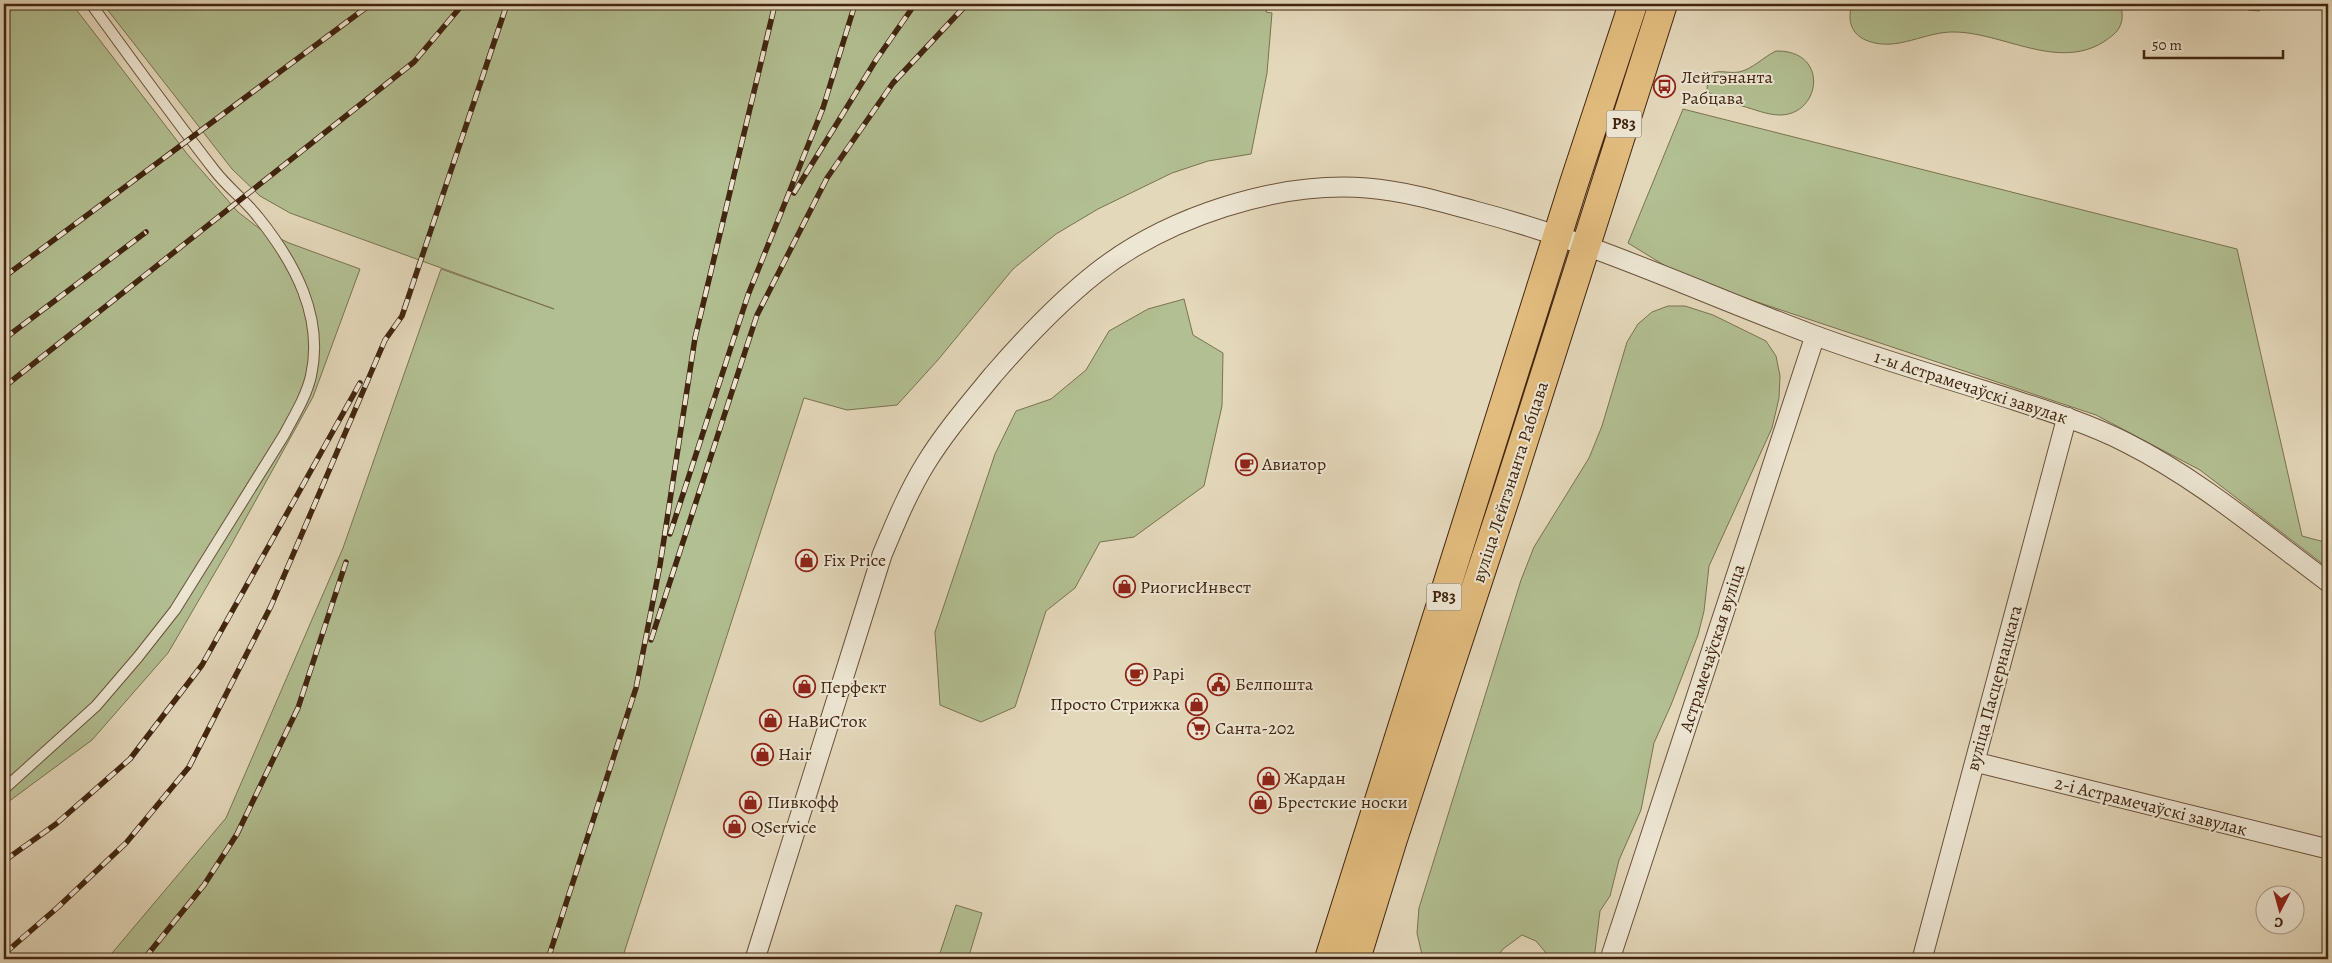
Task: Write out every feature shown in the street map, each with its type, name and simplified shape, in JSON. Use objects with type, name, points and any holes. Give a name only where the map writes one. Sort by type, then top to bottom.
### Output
[{"type":"highway","name":"вуліца Лейтэнанта Рабцава","points":[[1330,959],[1574,183],[1633,4]]},
{"type":"highway","name":"вуліца Лейтэнанта Рабцава","points":[[1356,959],[1393,838],[1508,490],[1663,4]]},
{"type":"street","name":"1-ы Астрамечаўскі завулак","points":[[755,959],[866,601],[902,507],[926,462],[972,400],[1062,301],[1099,270],[1143,242],[1228,206],[1287,192],[1332,187],[1366,188],[1439,200],[1559,234],[1815,336],[2067,417],[2124,441],[2188,477],[2328,582]]},
{"type":"street","name":"Астрамечаўская вуліца","points":[[1610,959],[1815,336]]},
{"type":"street","name":"вуліца Пасцернацкага","points":[[1922,959],[2067,417]]},
{"type":"street","name":"2-і Астрамечаўскі завулак","points":[[1974,762],[2328,849]]},
{"type":"lane","points":[[4,789],[96,706],[175,610],[292,421],[310,378],[315,352],[312,323],[306,295],[277,243],[258,217],[216,172],[91,4]]},
{"type":"green space","points":[[4,4],[72,4],[188,155],[238,212],[260,229],[289,243],[360,269],[313,397],[231,545],[168,653],[92,740],[4,805]]},
{"type":"green space","points":[[103,4],[1268,4],[1266,12],[1272,13],[1267,73],[1251,154],[1208,161],[1172,173],[1098,209],[1056,234],[1013,269],[937,361],[897,405],[847,410],[804,398],[622,959],[107,959],[226,818],[343,548],[441,269],[554,309],[290,213],[260,196],[232,169]]},
{"type":"green space","points":[[1852,4],[2120,4],[2122,17],[2121,25],[2113,35],[2095,47],[2075,52],[2035,49],[1975,34],[1955,32],[1901,43],[1879,44],[1862,38],[1854,31],[1850,21]]},
{"type":"green space","points":[[2244,4],[2265,4],[2259,11],[2248,10]]},
{"type":"green space","points":[[1776,51],[1793,53],[1805,61],[1812,71],[1814,83],[1811,94],[1804,105],[1794,112],[1780,115],[1765,113],[1723,100],[1707,90],[1708,76],[1715,72],[1739,72],[1753,66]]},
{"type":"green space","points":[[1683,109],[2237,249],[2302,536],[2328,543],[2328,568],[2200,470],[2096,415],[1685,278],[1628,243]]},
{"type":"green space","points":[[1184,299],[1193,335],[1223,353],[1222,406],[1204,486],[1134,537],[1100,542],[1075,588],[1046,611],[1015,707],[981,722],[940,705],[935,632],[995,454],[1016,411],[1051,399],[1086,370],[1109,331],[1148,309]]},
{"type":"green space","points":[[1668,306],[1685,306],[1713,315],[1766,341],[1776,356],[1780,376],[1779,398],[1772,428],[1709,566],[1704,611],[1698,635],[1654,743],[1641,810],[1619,860],[1610,896],[1600,911],[1594,959],[1551,959],[1536,941],[1522,935],[1503,949],[1496,959],[1423,959],[1417,933],[1419,908],[1521,580],[1534,547],[1589,458],[1602,426],[1627,342],[1638,324],[1652,312]]},
{"type":"green space","points":[[956,905],[982,913],[968,959],[938,959]]},
{"type":"railway","points":[[4,277],[371,4]]},
{"type":"railway","points":[[4,387],[414,62],[463,4]]},
{"type":"railway","points":[[4,954],[57,908],[126,843],[189,767],[271,606],[385,340],[402,316],[507,4]]},
{"type":"railway","points":[[548,959],[636,688],[660,565],[695,338],[775,4]]},
{"type":"railway","points":[[670,534],[748,295],[823,108],[855,4]]},
{"type":"railway","points":[[794,193],[876,60],[915,4]]},
{"type":"railway","points":[[651,640],[757,315],[827,178],[893,83],[967,4]]},
{"type":"railway","points":[[4,339],[146,232]]},
{"type":"railway","points":[[4,861],[56,824],[130,759],[202,665],[360,383]]},
{"type":"railway","points":[[144,959],[204,885],[237,834],[298,708],[346,562]]},
{"type":"place","name":"Лейтэнанта Рабцава","points":[[1665,87]]},
{"type":"place","name":"Авиатор","points":[[1246,464]]},
{"type":"place","name":"Fix Price","points":[[807,560]]},
{"type":"place","name":"РиогисИнвест","points":[[1124,587]]},
{"type":"place","name":"Papi","points":[[1136,674]]},
{"type":"place","name":"Белпошта","points":[[1219,684]]},
{"type":"place","name":"Перфект","points":[[804,687]]},
{"type":"place","name":"Просто Стрижка","points":[[1196,704]]},
{"type":"place","name":"НаВиСток","points":[[771,721]]},
{"type":"place","name":"Санта-202","points":[[1199,728]]},
{"type":"place","name":"Hair","points":[[762,754]]},
{"type":"place","name":"Жардан","points":[[1268,778]]},
{"type":"place","name":"Пивкофф","points":[[751,802]]},
{"type":"place","name":"Брестские носки","points":[[1261,802]]},
{"type":"place","name":"QService","points":[[735,827]]}]
